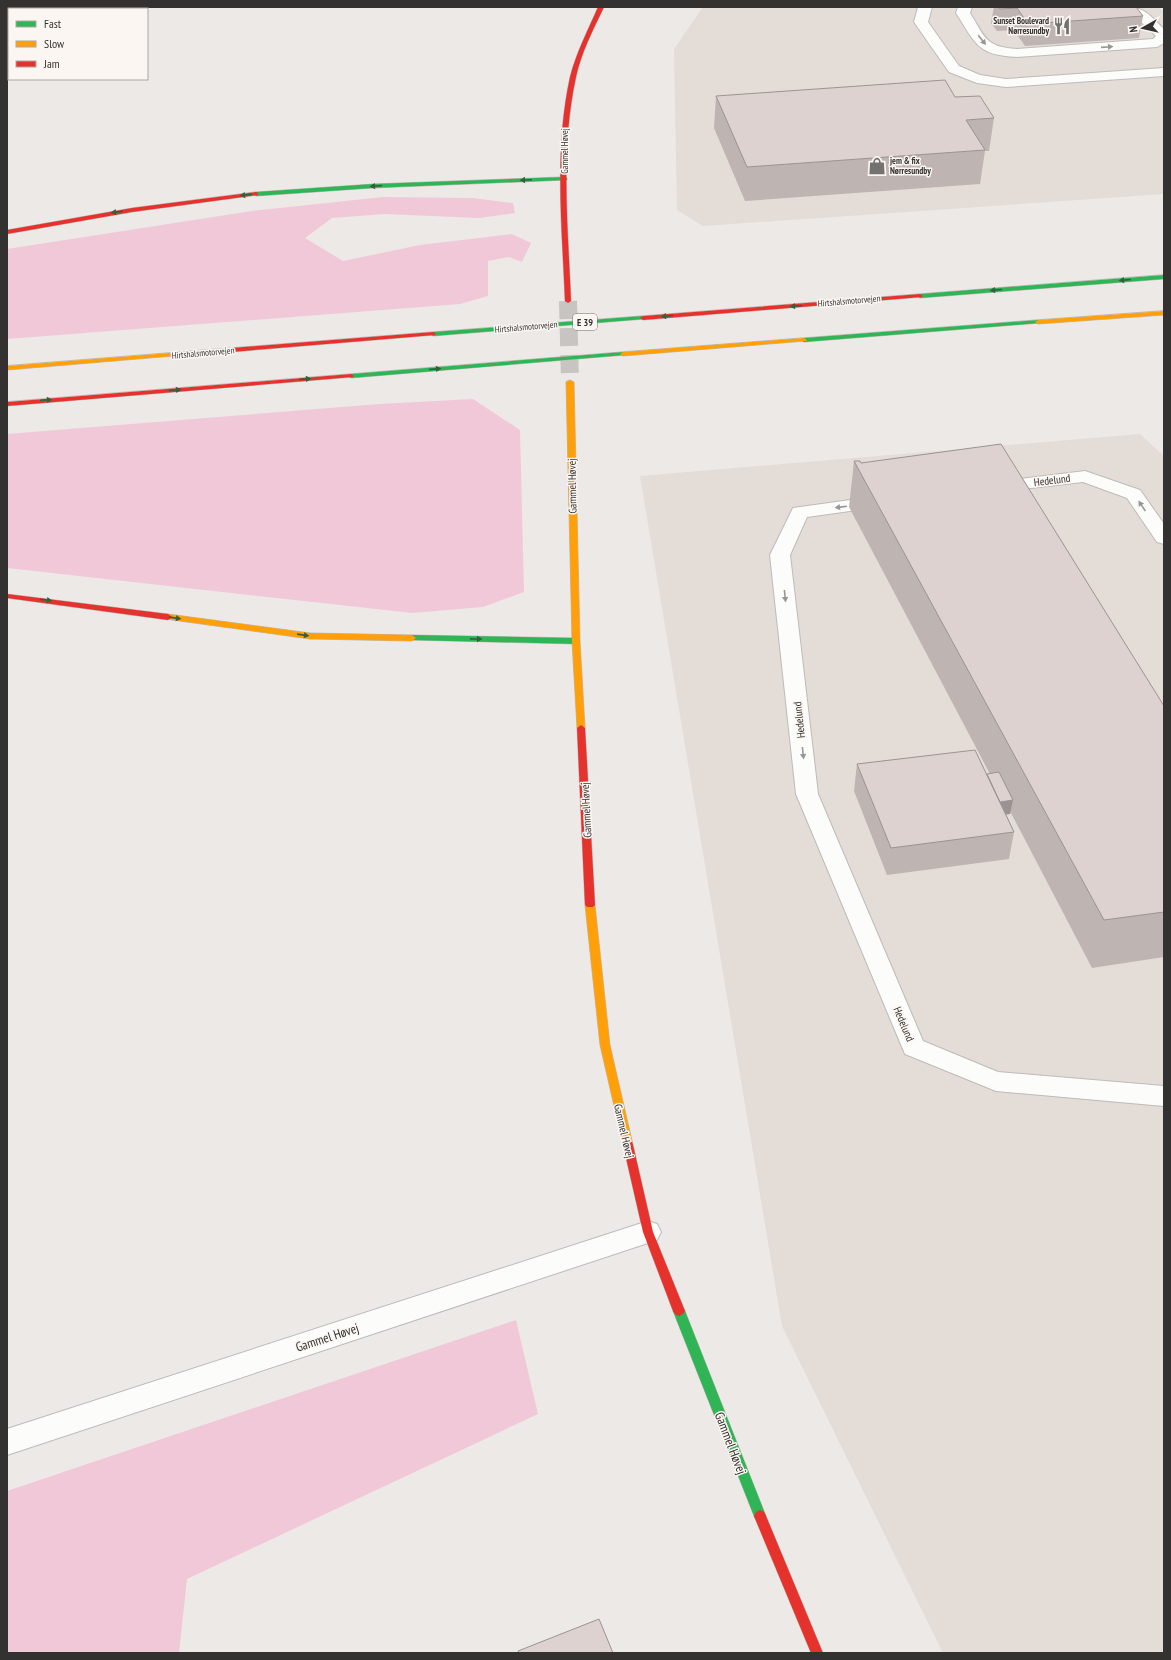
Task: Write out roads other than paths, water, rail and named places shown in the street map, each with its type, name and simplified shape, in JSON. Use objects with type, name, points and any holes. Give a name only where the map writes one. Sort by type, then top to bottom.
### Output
[{"type":"main road","name":"Gammel Høvej","points":[[568,301],[565,179],[566,124],[573,77],[586,39],[601,7]]},
{"type":"main road","points":[[7,232],[104,214],[257,194],[415,184],[565,179]]},
{"type":"main road","name":"Hirtshalsmotorvejen","points":[[7,368],[1164,277]]},
{"type":"main road","points":[[7,404],[660,350],[1164,313]]},
{"type":"main road","name":"Gammel Høvej","points":[[570,382],[576,640],[591,915],[605,1046],[648,1232],[755,1504],[817,1653]]},
{"type":"main road","points":[[7,596],[310,636],[576,640]]},
{"type":"street","points":[[925,7],[921,22],[933,41],[954,70],[977,79],[1006,83],[1164,72]]},
{"type":"street","points":[[965,7],[964,13],[983,44],[998,52],[1017,53],[1156,43],[1163,36],[1142,15],[1129,7]]},
{"type":"street","name":"Hedelund","points":[[974,490],[1085,476],[1134,494],[1164,538]]},
{"type":"street","name":"Hedelund","points":[[895,500],[800,512],[780,555],[807,794],[914,1047],[996,1081],[1164,1096]]},
{"type":"street","name":"Gammel Høvej","points":[[7,1442],[648,1232]]},
{"type":"tunnel","points":[[568,301],[570,382]]},
{"type":"place","name":"Sunset Boulevard Nørresundby","points":[[1062,26]]},
{"type":"place","name":"jem & fix Nørresundby","points":[[877,166]]}]
